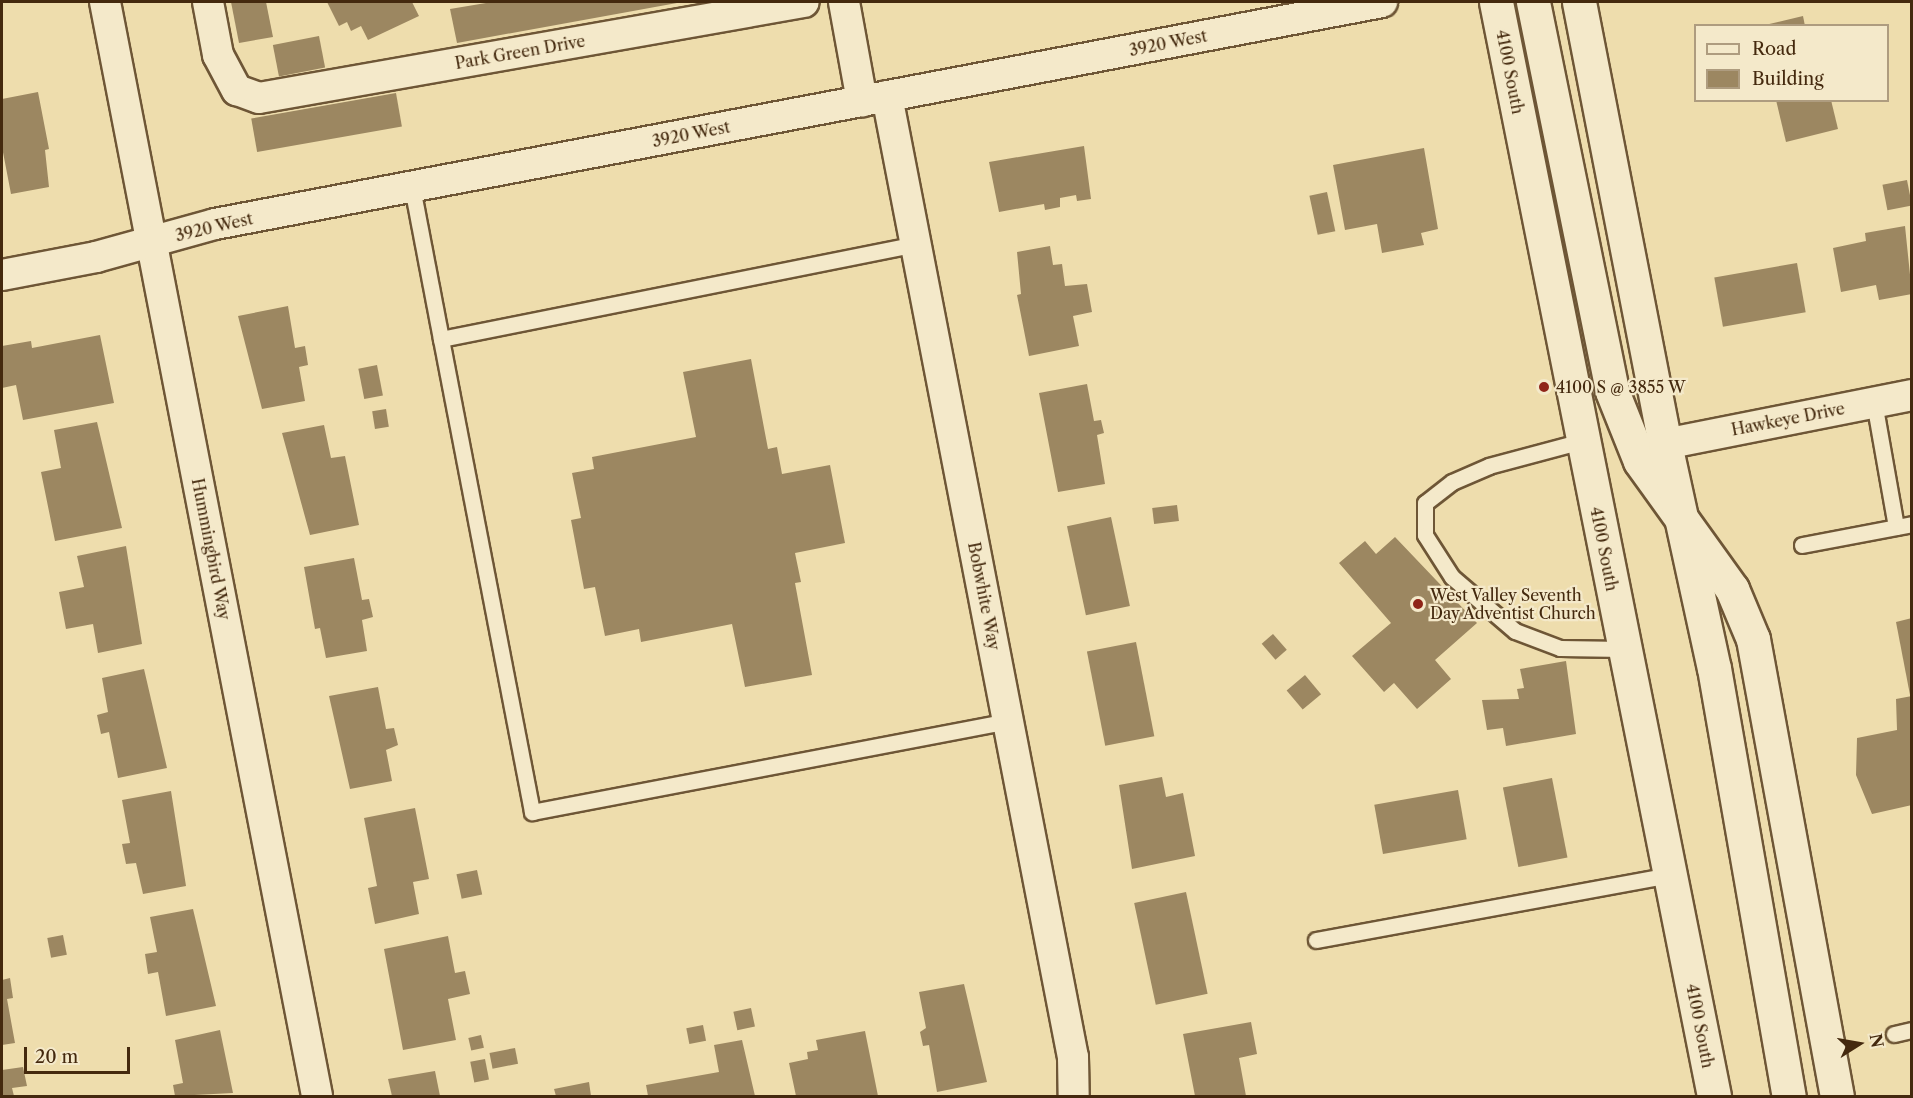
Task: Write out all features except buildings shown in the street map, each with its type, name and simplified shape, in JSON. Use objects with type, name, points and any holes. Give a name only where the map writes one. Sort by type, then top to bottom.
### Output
[{"type":"main road","name":"4100 South","points":[[1496,2],[1714,1096]]},
{"type":"main road","points":[[1533,2],[1612,391],[1640,461],[1732,589],[1753,639],[1837,1096]]},
{"type":"main road","points":[[1579,2],[1665,444],[1714,668],[1789,1096]]},
{"type":"street","name":"Hummingbird Way","points":[[105,2],[317,1096]]},
{"type":"street","name":"Park Green Drive","points":[[208,2],[218,55],[237,90],[260,98],[804,2]]},
{"type":"street","name":"Bobwhite Way","points":[[844,2],[875,99],[916,244],[1073,1057],[1074,1096]]},
{"type":"street","name":"3920 West","points":[[2,275],[152,242],[215,224],[875,99],[1283,11],[1382,2]]},
{"type":"street","name":"Hawkeye Drive","points":[[1665,444],[1911,394]]},
{"type":"lane","points":[[412,187],[532,812],[1008,721]]},
{"type":"lane","points":[[441,339],[916,244]]},
{"type":"lane","points":[[1802,545],[1904,526],[1874,402]]},
{"type":"lane","points":[[1582,441],[1489,466],[1452,482],[1425,504],[1425,535],[1452,577],[1515,631],[1560,648],[1624,649]]},
{"type":"lane","points":[[1316,940],[1670,874]]},
{"type":"lane","points":[[1894,1034],[1911,1030]]},
{"type":"place","name":"4100 S @ 3855 W","points":[[1544,387]]},
{"type":"place","name":"West Valley Seventh Day Adventist Church","points":[[1418,604]]}]
